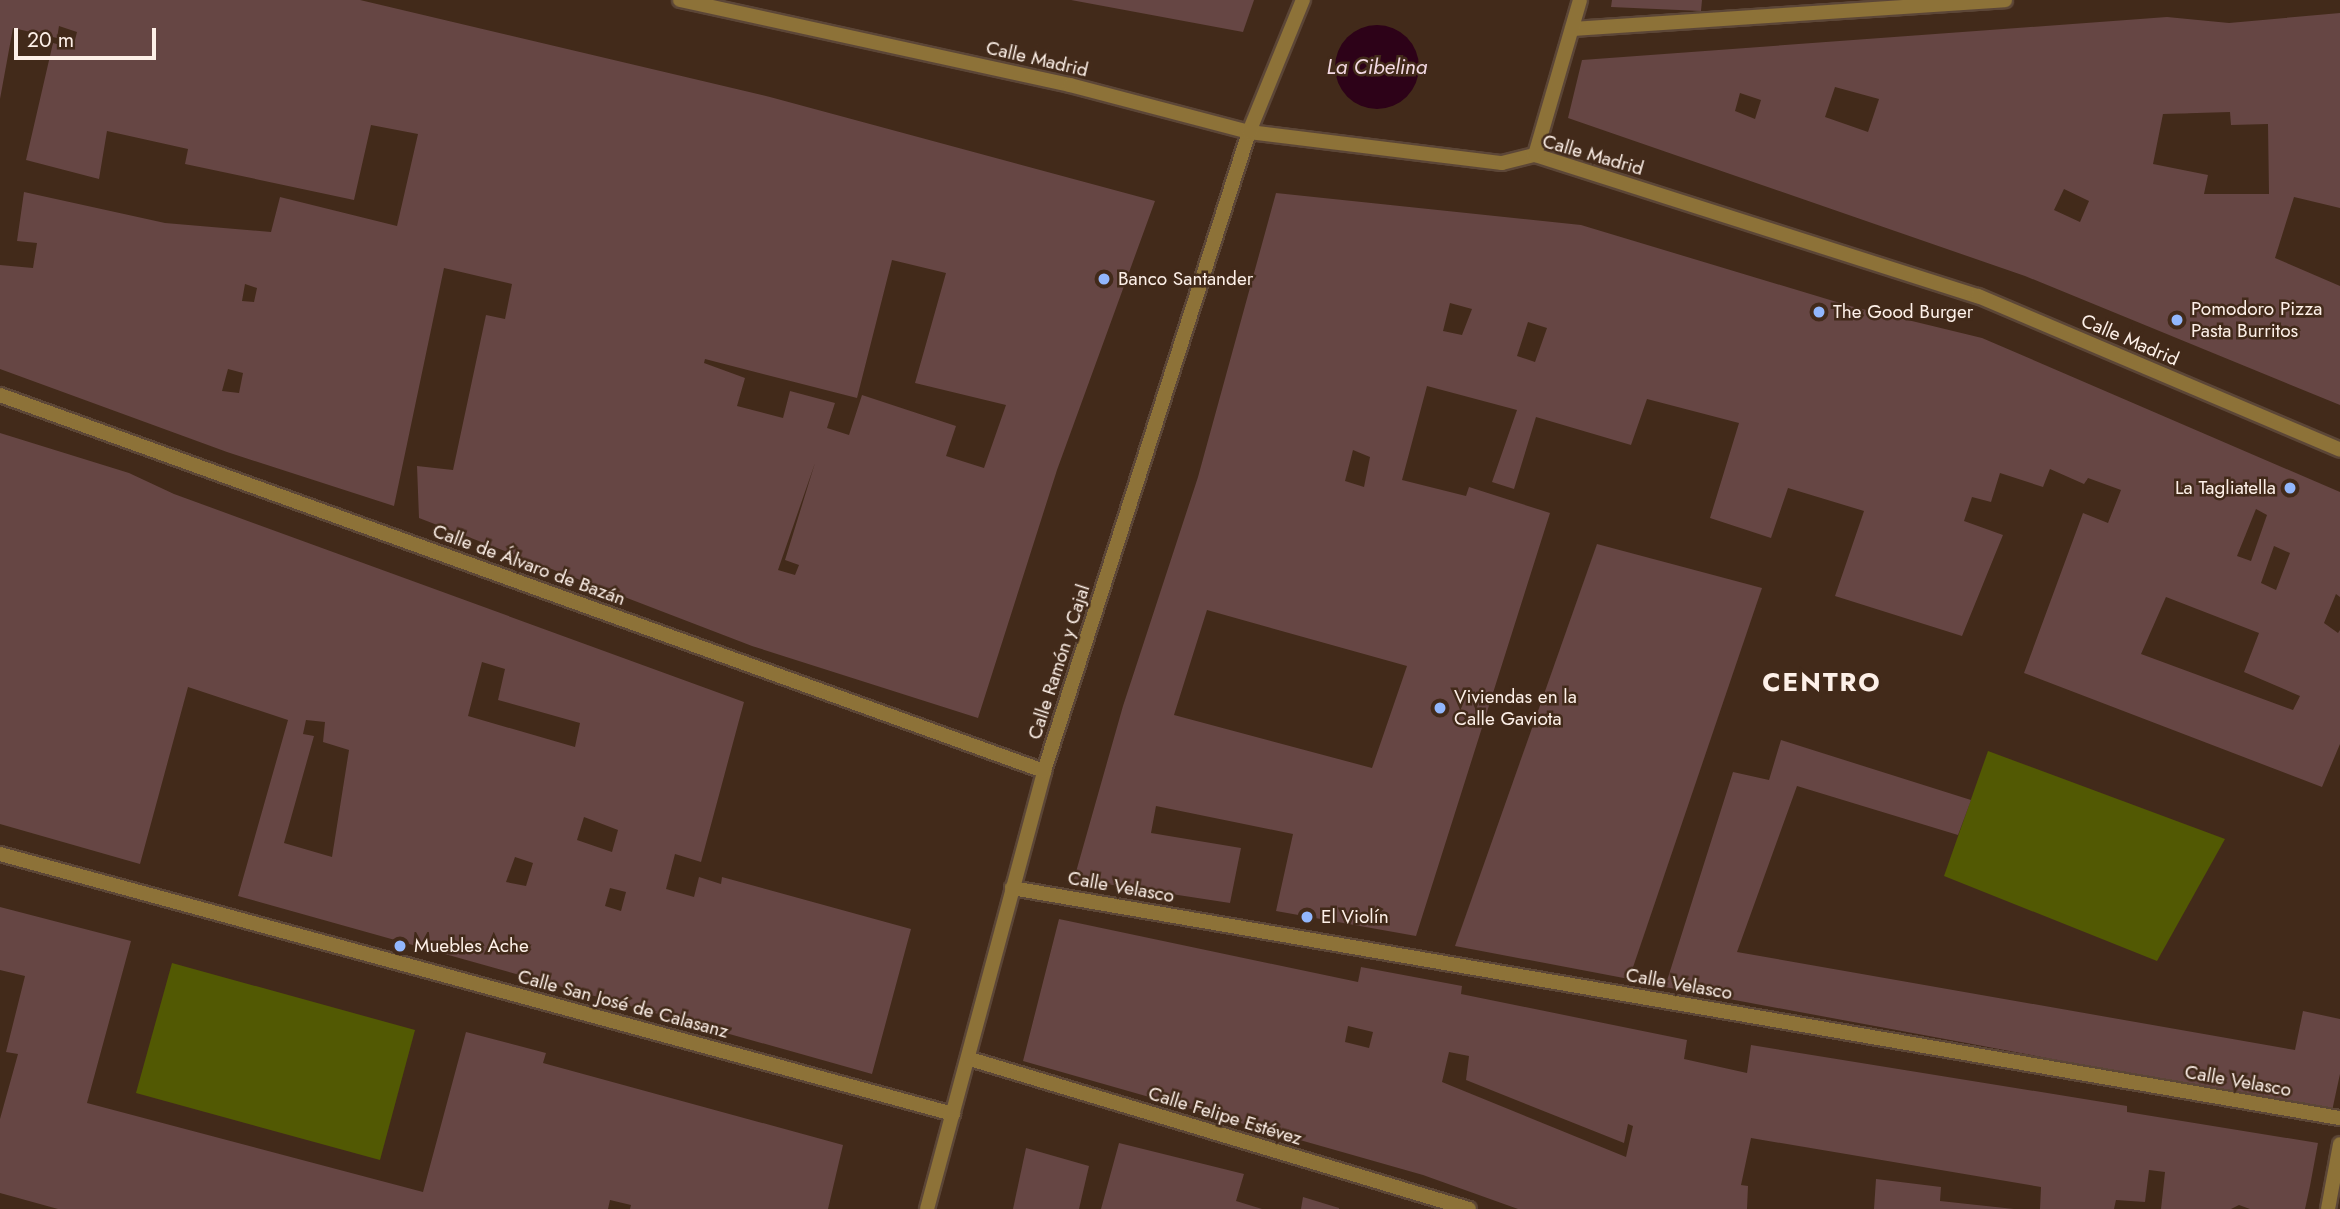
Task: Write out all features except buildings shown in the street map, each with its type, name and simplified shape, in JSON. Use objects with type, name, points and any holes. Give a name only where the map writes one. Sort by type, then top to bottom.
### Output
[{"type":"street","name":"Calle Madrid","points":[[680,0],[1070,85],[1249,132],[1502,163],[1535,155],[1978,296],[2340,450]]},
{"type":"street","name":"Calle Ramón y Cajal","points":[[927,1209],[970,1059],[1044,771],[1249,132],[1303,0]]},
{"type":"street","points":[[1535,155],[1580,0]]},
{"type":"street","points":[[1572,29],[2005,0]]},
{"type":"street","name":"Calle de Álvaro de Bazán","points":[[0,395],[1044,771]]},
{"type":"street","name":"Calle San José de Calasanz","points":[[0,854],[953,1114]]},
{"type":"street","name":"Calle Velasco","points":[[1012,888],[2340,1118]]},
{"type":"street","name":"Calle Felipe Estévez","points":[[970,1059],[1469,1209]]},
{"type":"street","points":[[2328,1209],[2340,1144]]},
{"type":"green space","points":[[1988,751],[2225,839],[2157,961],[1944,876]]},
{"type":"green space","points":[[172,963],[415,1030],[380,1160],[136,1093]]},
{"type":"water","name":"La Cibelina","points":[[1377,25],[1393,28],[1407,37],[1416,51],[1419,67],[1416,83],[1407,97],[1393,106],[1377,109],[1361,106],[1347,97],[1338,83],[1335,67],[1338,51],[1347,37],[1361,28]]},
{"type":"place","name":"Banco Santander","points":[[1104,279]]},
{"type":"place","name":"The Good Burger","points":[[1819,312]]},
{"type":"place","name":"Pomodoro Pizza Pasta Burritos","points":[[2177,320]]},
{"type":"place","name":"La Tagliatella","points":[[2290,488]]},
{"type":"place","name":"Viviendas en la Calle Gaviota","points":[[1440,708]]},
{"type":"place","name":"El Violín","points":[[1307,917]]},
{"type":"place","name":"Muebles Ache","points":[[400,946]]},
{"type":"district","name":"CENTRO","points":[[1822,683]]}]
